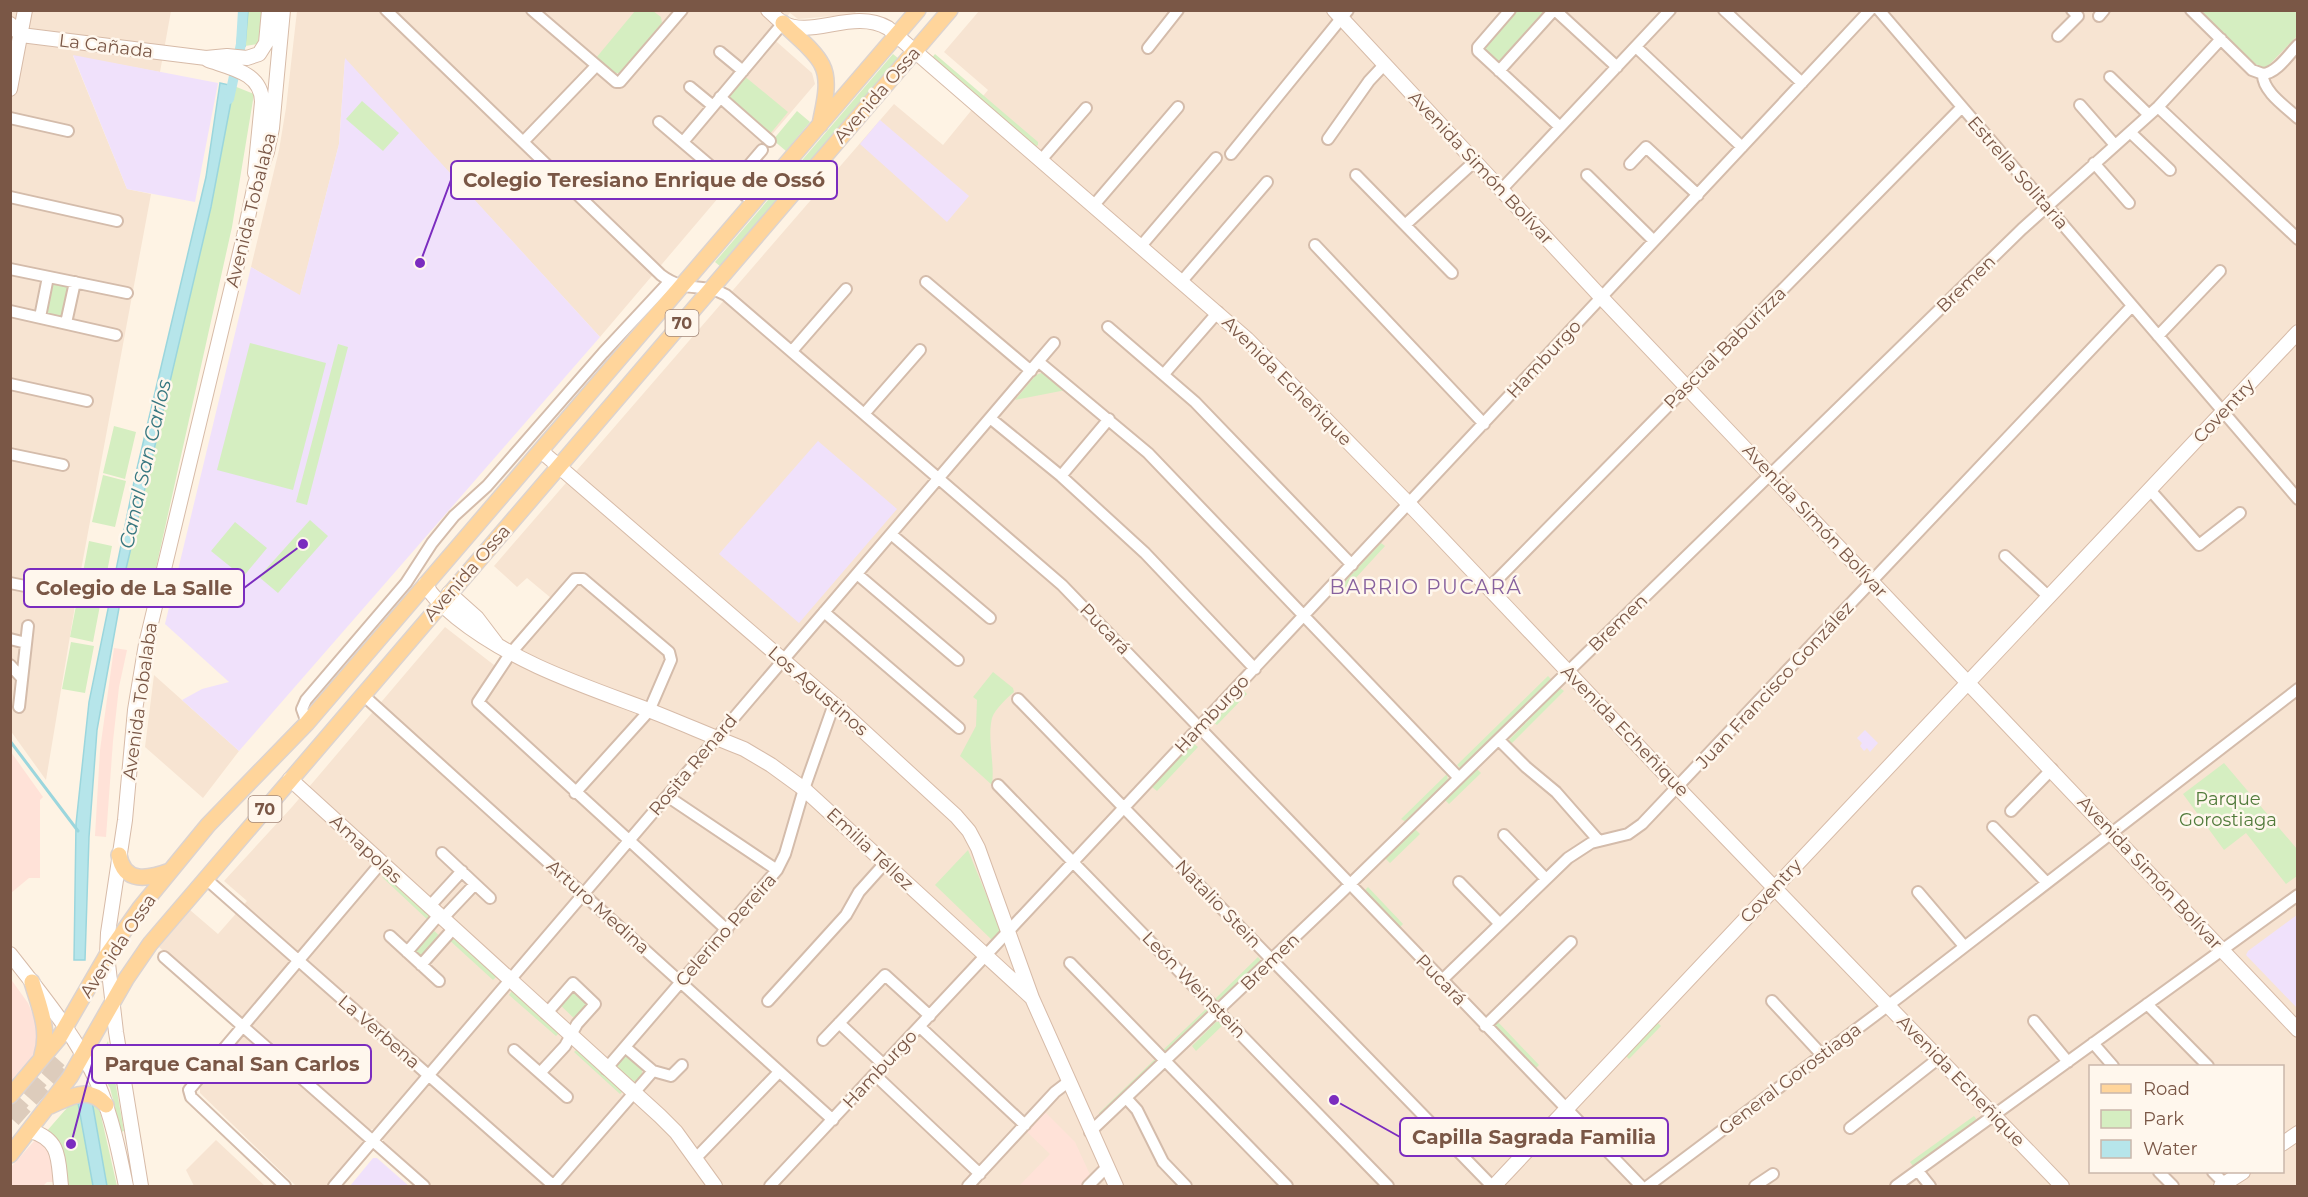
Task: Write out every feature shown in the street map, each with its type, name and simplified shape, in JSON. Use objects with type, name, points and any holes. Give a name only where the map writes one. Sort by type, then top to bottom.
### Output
[{"type":"main road","name":"Avenida Ossa","points":[[10,1096],[38,1065],[65,1028],[128,923],[170,871],[230,802],[307,723],[541,451],[676,284],[754,203],[918,10]]},
{"type":"main road","name":"Avenida Ossa","points":[[10,1155],[50,1106],[83,1056],[113,1001],[150,944],[950,10]]},
{"type":"main road","points":[[783,23],[819,61],[825,71],[826,82],[820,125]]},
{"type":"main road","points":[[307,723],[324,739]]},
{"type":"main road","points":[[119,855],[125,870],[138,877],[151,877],[170,871]]},
{"type":"main road","points":[[32,982],[45,1033],[43,1053],[38,1065]]},
{"type":"main road","points":[[50,1106],[85,1094],[96,1096],[106,1104]]},
{"type":"street","points":[[10,89],[16,36],[25,10]]},
{"type":"street","name":"La Cañada","points":[[16,36],[229,62],[256,56],[265,47],[269,10]]},
{"type":"street","name":"Avenida Tobalaba","points":[[141,1186],[107,955],[108,933],[125,820],[135,710],[146,644],[255,184],[267,152],[272,128],[283,10]]},
{"type":"street","points":[[386,10],[523,142],[676,284]]},
{"type":"street","points":[[532,10],[616,82],[620,82],[675,13]]},
{"type":"street","points":[[683,142],[783,23],[768,10]]},
{"type":"street","points":[[1148,48],[1178,10]]},
{"type":"street","points":[[1510,10],[1478,47],[1478,51],[1560,127]]},
{"type":"street","points":[[1499,71],[1555,10],[1617,67]]},
{"type":"street","points":[[1501,190],[1670,10]]},
{"type":"street","points":[[1724,10],[1802,83]]},
{"type":"street","name":"Hamburgo","points":[[770,1186],[1304,618],[1870,10]]},
{"type":"street","name":"Estrella Solitaria","points":[[1879,10],[2298,499]]},
{"type":"street","points":[[2058,36],[2078,16],[2072,10]]},
{"type":"street","points":[[2191,10],[2252,70],[2263,74],[2269,74],[2298,45]]},
{"type":"street","points":[[1231,154],[1341,13]]},
{"type":"street","name":"Avenida Simón Bolívar","points":[[1341,13],[1384,65],[1601,297],[2298,1030]]},
{"type":"street","name":"Avenida Echeñique","points":[[783,23],[802,27],[868,21],[882,25],[897,35],[1218,312],[1409,504],[1678,788],[2062,1186]]},
{"type":"street","points":[[10,24],[16,36]]},
{"type":"street","name":"Bremen","points":[[1090,1132],[1350,885],[2046,206],[2153,111],[2221,39]]},
{"type":"street","points":[[1636,47],[1742,147]]},
{"type":"street","points":[[720,52],[742,71]]},
{"type":"street","name":"La Cañada","points":[[229,62],[255,80],[262,96],[255,184]]},
{"type":"street","points":[[1328,139],[1369,81],[1384,65]]},
{"type":"street","points":[[523,142],[596,66]]},
{"type":"street","points":[[2263,74],[2263,82],[2268,90],[2298,118]]},
{"type":"street","points":[[2110,77],[2153,111],[2298,239]]},
{"type":"street","points":[[690,87],[716,102],[770,141]]},
{"type":"street","points":[[2080,105],[2115,144]]},
{"type":"street","points":[[1094,205],[1178,107]]},
{"type":"street","name":"Pascual Baburizza","points":[[1489,588],[1962,107]]},
{"type":"street","points":[[1041,160],[1086,108]]},
{"type":"street","points":[[10,118],[68,131]]},
{"type":"street","points":[[659,123],[754,203]]},
{"type":"street","points":[[2130,132],[2170,170]]},
{"type":"street","points":[[1630,164],[1646,147],[1698,195]]},
{"type":"street","points":[[732,185],[762,150]]},
{"type":"street","points":[[1141,246],[1216,158]]},
{"type":"street","points":[[1405,225],[1474,162]]},
{"type":"street","points":[[2094,163],[2129,203]]},
{"type":"street","points":[[1356,175],[1452,273]]},
{"type":"street","points":[[1587,175],[1654,241]]},
{"type":"street","points":[[1182,281],[1267,182]]},
{"type":"street","points":[[10,197],[117,221]]},
{"type":"street","points":[[1315,245],[1484,424]]},
{"type":"street","points":[[10,269],[127,293]]},
{"type":"street","points":[[2158,336],[2220,271]]},
{"type":"street","points":[[40,317],[48,277]]},
{"type":"street","points":[[66,323],[75,282]]},
{"type":"street","points":[[926,282],[1031,371]]},
{"type":"street","name":"Pucará","points":[[676,284],[726,295],[1062,585],[1641,1186]]},
{"type":"street","name":"Avenida Ossa","points":[[307,723],[302,709],[310,694],[406,583],[432,543],[454,516],[487,486],[603,353],[676,284]]},
{"type":"street","points":[[792,351],[846,289]]},
{"type":"street","name":"Juan Francisco González","points":[[1442,980],[1575,853],[1599,841],[1613,839],[1635,829],[1678,788],[2132,306]]},
{"type":"street","points":[[10,310],[116,334]]},
{"type":"street","points":[[1164,374],[1218,312]]},
{"type":"street","points":[[1108,327],[1194,402],[1352,565]]},
{"type":"street","name":"Coventry","points":[[1493,1186],[2297,334]]},
{"type":"street","name":"Rosita Renard","points":[[334,1186],[1054,343]]},
{"type":"street","points":[[864,414],[920,350]]},
{"type":"street","points":[[1039,362],[1148,453],[1459,778]]},
{"type":"street","points":[[10,384],[87,401]]},
{"type":"street","points":[[990,418],[1061,476],[1145,553],[1255,669]]},
{"type":"street","points":[[1061,476],[1109,419]]},
{"type":"street","name":"Los Agustinos","points":[[528,439],[834,704],[956,816],[969,831],[978,848],[1032,999]]},
{"type":"street","points":[[10,454],[63,465]]},
{"type":"street","points":[[2150,490],[2199,545],[2240,513]]},
{"type":"street","points":[[891,534],[990,618]]},
{"type":"street","points":[[2005,556],[2049,597]]},
{"type":"street","points":[[857,574],[958,660]]},
{"type":"street","points":[[575,793],[649,711],[671,656],[583,579],[575,579],[505,650],[478,702],[575,793],[726,930]]},
{"type":"street","points":[[10,583],[55,592]]},
{"type":"street","name":"Emilia Téllez","points":[[425,584],[477,618],[505,650],[549,672],[717,738],[753,755],[804,789],[1032,999],[1111,1176]]},
{"type":"street","points":[[824,612],[959,728]]},
{"type":"street","points":[[19,707],[28,626]]},
{"type":"street","points":[[10,639],[26,643]]},
{"type":"street","points":[[10,665],[21,677]]},
{"type":"street","name":"General Gorostiaga","points":[[1648,1186],[1888,1005],[2298,689]]},
{"type":"street","name":"Arturo Medina","points":[[363,695],[833,1120]]},
{"type":"street","name":"Natalio Stein","points":[[1018,699],[1493,1186]]},
{"type":"street","name":"Celerino Pereira","points":[[606,1069],[777,870],[785,854],[804,789],[834,704]]},
{"type":"street","points":[[1499,740],[1556,792],[1599,841]]},
{"type":"street","points":[[2011,811],[2052,769]]},
{"type":"street","name":"Amapolas","points":[[290,780],[676,1132],[715,1186]]},
{"type":"street","name":"León Weinstein","points":[[998,785],[1388,1186]]},
{"type":"street","points":[[667,796],[777,870]]},
{"type":"street","points":[[1993,827],[2047,883]]},
{"type":"street","points":[[1504,835],[1546,879]]},
{"type":"street","points":[[442,852],[490,898]]},
{"type":"street","points":[[285,1186],[194,1100],[189,1092],[190,1088],[381,863]]},
{"type":"street","points":[[768,1001],[846,915],[859,892],[885,863]]},
{"type":"street","points":[[407,952],[436,914],[462,871]]},
{"type":"street","name":"La Verbena","points":[[205,878],[554,1186]]},
{"type":"street","points":[[1459,882],[1500,923]]},
{"type":"street","points":[[436,914],[475,884]]},
{"type":"street","points":[[1918,892],[1964,946]]},
{"type":"street","points":[[1896,1186],[2298,894]]},
{"type":"street","points":[[421,965],[453,929]]},
{"type":"street","points":[[390,936],[439,981]]},
{"type":"street","points":[[1485,1026],[1570,942]]},
{"type":"street","points":[[10,954],[83,1056],[106,1104],[126,1186]]},
{"type":"street","points":[[164,957],[424,1186]]},
{"type":"street","points":[[1070,963],[1287,1186]]},
{"type":"street","points":[[823,1040],[885,975],[930,1016]]},
{"type":"street","points":[[540,1073],[565,1046],[577,1024],[595,1004],[573,983],[546,1014]]},
{"type":"street","points":[[1772,1001],[1822,1055]]},
{"type":"street","points":[[2147,1004],[2207,1065]]},
{"type":"street","points":[[2034,1021],[2068,1062]]},
{"type":"street","points":[[839,1023],[885,1065]]},
{"type":"street","points":[[920,1027],[1025,1125]]},
{"type":"street","points":[[2093,1043],[2112,1065]]},
{"type":"street","points":[[625,1047],[653,1071],[670,1076],[682,1065]]},
{"type":"street","points":[[514,1050],[567,1097]]},
{"type":"street","points":[[1850,1128],[1939,1058]]},
{"type":"street","points":[[554,1186],[653,1071]]},
{"type":"street","points":[[695,1159],[779,1072]]},
{"type":"street","points":[[875,1075],[980,1174]]},
{"type":"street","points":[[968,1186],[1055,1092],[1068,1082]]},
{"type":"street","points":[[1127,1099],[1137,1110],[1163,1162],[1186,1186]]},
{"type":"street","points":[[1492,1129],[1522,1156]]},
{"type":"street","points":[[31,1131],[52,1143],[58,1155],[61,1186]]},
{"type":"street","points":[[2284,1143],[2298,1133]]},
{"type":"street","points":[[1918,1171],[1930,1186]]},
{"type":"street","points":[[2160,1173],[2174,1186]]},
{"type":"street","points":[[2214,1173],[2223,1185],[2241,1173]]},
{"type":"street","points":[[1755,1186],[1773,1174]]},
{"type":"street","points":[[1088,1186],[1111,1176]]},
{"type":"street","points":[[1096,1186],[1111,1176]]},
{"type":"shaded area","points":[[10,11],[171,11],[160,72],[73,56],[127,189],[151,194],[81,570],[46,780],[10,730]]},
{"type":"shaded area","points":[[297,11],[855,11],[856,14],[798,19],[790,13],[769,35],[812,73],[815,84],[600,337],[345,59],[339,144],[300,296],[251,267],[279,150]]},
{"type":"shaded area","points":[[979,11],[2297,11],[2297,1186],[432,1186],[383,1143],[383,1137],[374,1129],[367,1130],[362,1137],[363,1143],[326,1186],[296,1186],[200,1093],[200,1088],[250,1027],[159,947],[190,910],[218,934],[247,901],[224,881],[292,807],[445,627],[503,672],[557,603],[527,578],[517,587],[494,566],[894,104],[943,145],[988,90],[944,52]]},
{"type":"shaded area","points":[[73,55],[218,83],[195,202],[127,189]]},
{"type":"shaded area","points":[[345,58],[600,337],[239,751],[182,700],[202,689],[229,682],[165,624],[251,267],[300,295],[339,144]]},
{"type":"shaded area","points":[[880,120],[969,196],[947,222],[860,144]]},
{"type":"shaded area","points":[[818,441],[897,509],[799,623],[719,554]]},
{"type":"shaded area","points":[[114,648],[127,650],[119,687],[106,837],[95,836],[100,750]]},
{"type":"shaded area","points":[[154,675],[239,751],[203,798],[145,747]]},
{"type":"shaded area","points":[[1865,730],[1878,743],[1870,752],[1867,748],[1864,751],[1860,746],[1862,743],[1857,738]]},
{"type":"shaded area","points":[[11,752],[43,797],[40,800],[40,878],[29,878],[11,893]]},
{"type":"shaded area","points":[[2297,915],[2297,1008],[2246,955],[2248,951]]},
{"type":"shaded area","points":[[10,978],[28,1003],[38,1027],[39,1040],[32,1057],[11,1081]]},
{"type":"shaded area","points":[[1044,1111],[1075,1142],[1092,1179],[1085,1186],[1019,1186],[1050,1154],[1025,1130]]},
{"type":"shaded area","points":[[36,1139],[49,1144],[58,1182],[47,1182],[43,1186],[11,1185],[11,1167]]},
{"type":"shaded area","points":[[216,1140],[265,1186],[194,1186],[186,1170]]},
{"type":"shaded area","points":[[373,1158],[377,1158],[409,1186],[350,1186]]},
{"type":"green space","points":[[248,11],[262,11],[258,44],[245,46]]},
{"type":"green space","points":[[635,11],[653,11],[661,17],[662,23],[620,73],[615,73],[596,58]]},
{"type":"green space","points":[[1513,11],[1550,11],[1497,67],[1480,52]]},
{"type":"green space","points":[[2198,11],[2297,11],[2297,36],[2267,67],[2261,69]]},
{"type":"green space","points":[[893,54],[899,59],[721,267],[715,262]]},
{"type":"green space","points":[[935,54],[1038,142],[1038,145],[1035,147],[931,59]]},
{"type":"green space","points":[[743,75],[788,112],[770,134],[730,102],[728,94]]},
{"type":"green space","points":[[234,86],[254,94],[232,227],[152,586],[126,569],[211,207]]},
{"type":"green space","points":[[362,101],[399,133],[383,151],[346,119]]},
{"type":"green space","points":[[797,111],[810,122],[786,151],[773,140]]},
{"type":"green space","points":[[54,281],[70,285],[62,317],[46,313]]},
{"type":"green space","points":[[250,343],[326,363],[293,490],[217,470]]},
{"type":"green space","points":[[338,344],[348,347],[307,505],[296,502]]},
{"type":"green space","points":[[1044,372],[1066,390],[1015,400],[1036,375]]},
{"type":"green space","points":[[114,426],[136,432],[125,479],[103,473]]},
{"type":"green space","points":[[103,475],[126,481],[115,527],[92,522]]},
{"type":"green space","points":[[310,520],[328,536],[278,593],[259,577]]},
{"type":"green space","points":[[235,522],[267,548],[243,577],[211,551]]},
{"type":"green space","points":[[89,541],[112,546],[103,593],[80,588]]},
{"type":"green space","points":[[1381,543],[1385,546],[1342,593],[1338,589]]},
{"type":"green space","points":[[79,590],[102,595],[93,642],[70,637]]},
{"type":"green space","points":[[71,642],[94,646],[85,693],[62,689]]},
{"type":"green space","points":[[993,672],[1013,688],[1014,692],[998,707],[992,718],[990,734],[992,785],[960,756],[976,726],[977,700],[973,697]]},
{"type":"green space","points":[[1548,676],[1551,679],[1461,769],[1457,765]]},
{"type":"green space","points":[[1560,688],[1564,691],[1511,744],[1508,741]]},
{"type":"green space","points":[[1243,690],[1247,694],[1217,725],[1213,722]]},
{"type":"green space","points":[[1193,743],[1198,747],[1157,791],[1152,787]]},
{"type":"green space","name":"Parque Gorostiaga","points":[[2224,763],[2297,849],[2297,876],[2286,884],[2246,833],[2224,850],[2183,794]]},
{"type":"green space","points":[[1477,769],[1481,773],[1449,804],[1445,800]]},
{"type":"green space","points":[[1447,774],[1448,781],[1406,822],[1401,819]]},
{"type":"green space","points":[[1415,829],[1420,834],[1390,863],[1385,858]]},
{"type":"green space","points":[[968,850],[1001,931],[992,940],[935,885]]},
{"type":"green space","points":[[384,874],[434,918],[430,922],[382,877]]},
{"type":"green space","points":[[1368,887],[1403,924],[1399,928],[1364,891]]},
{"type":"green space","points":[[431,928],[442,938],[422,961],[411,951]]},
{"type":"green space","points":[[451,934],[497,976],[493,980],[447,938]]},
{"type":"green space","points":[[1258,957],[1262,962],[1219,1003],[1215,999]]},
{"type":"green space","points":[[574,986],[593,1004],[577,1021],[558,1003]]},
{"type":"green space","points":[[512,991],[559,1033],[556,1036],[509,995]]},
{"type":"green space","points":[[1208,1007],[1209,1012],[1166,1053],[1163,1050]]},
{"type":"green space","points":[[1497,1021],[1539,1065],[1535,1069],[1493,1025]]},
{"type":"green space","points":[[1216,1022],[1225,1023],[1196,1051],[1192,1046]]},
{"type":"green space","points":[[1657,1022],[1661,1026],[1629,1059],[1625,1055]]},
{"type":"green space","points":[[108,1041],[124,1131],[121,1132],[110,1088],[96,1064]]},
{"type":"green space","points":[[577,1049],[623,1091],[620,1094],[574,1052]]},
{"type":"green space","points":[[624,1057],[630,1057],[642,1068],[642,1077],[638,1081],[631,1082],[617,1068],[617,1063]]},
{"type":"green space","points":[[1155,1059],[1157,1063],[1102,1115],[1099,1115],[1099,1113]]},
{"type":"green space","points":[[86,1097],[95,1099],[99,1107],[117,1186],[107,1186],[92,1101],[78,1103],[93,1186],[64,1186],[60,1152],[46,1132],[73,1101]]},
{"type":"green space","points":[[1974,1116],[1977,1120],[1913,1166],[1910,1162]]},
{"type":"water","points":[[240,11],[248,11],[245,46],[237,44]]},
{"type":"water","points":[[220,83],[234,86],[211,207],[126,569],[97,730],[89,837],[85,960],[74,960],[76,824],[89,702],[135,477],[206,177]]},
{"type":"water","points":[[92,1101],[107,1186],[93,1186],[78,1103]]},
{"type":"waterway","name":"Canal San Carlos","points":[[229,99],[241,44],[243,10]]},
{"type":"waterway","points":[[10,741],[78,831]]},
{"type":"tunnel","points":[[10,1113],[58,1059],[62,1063],[10,1121]]},
{"type":"place","name":"Colegio Teresiano Enrique de Ossó","points":[[420,263]]},
{"type":"place","name":"Colegio de La Salle","points":[[303,544]]},
{"type":"place","name":"Capilla Sagrada Familia","points":[[1334,1100]]},
{"type":"place","name":"Parque Canal San Carlos","points":[[71,1144]]},
{"type":"district","name":"BARRIO PUCARÁ","points":[[1426,587]]}]
